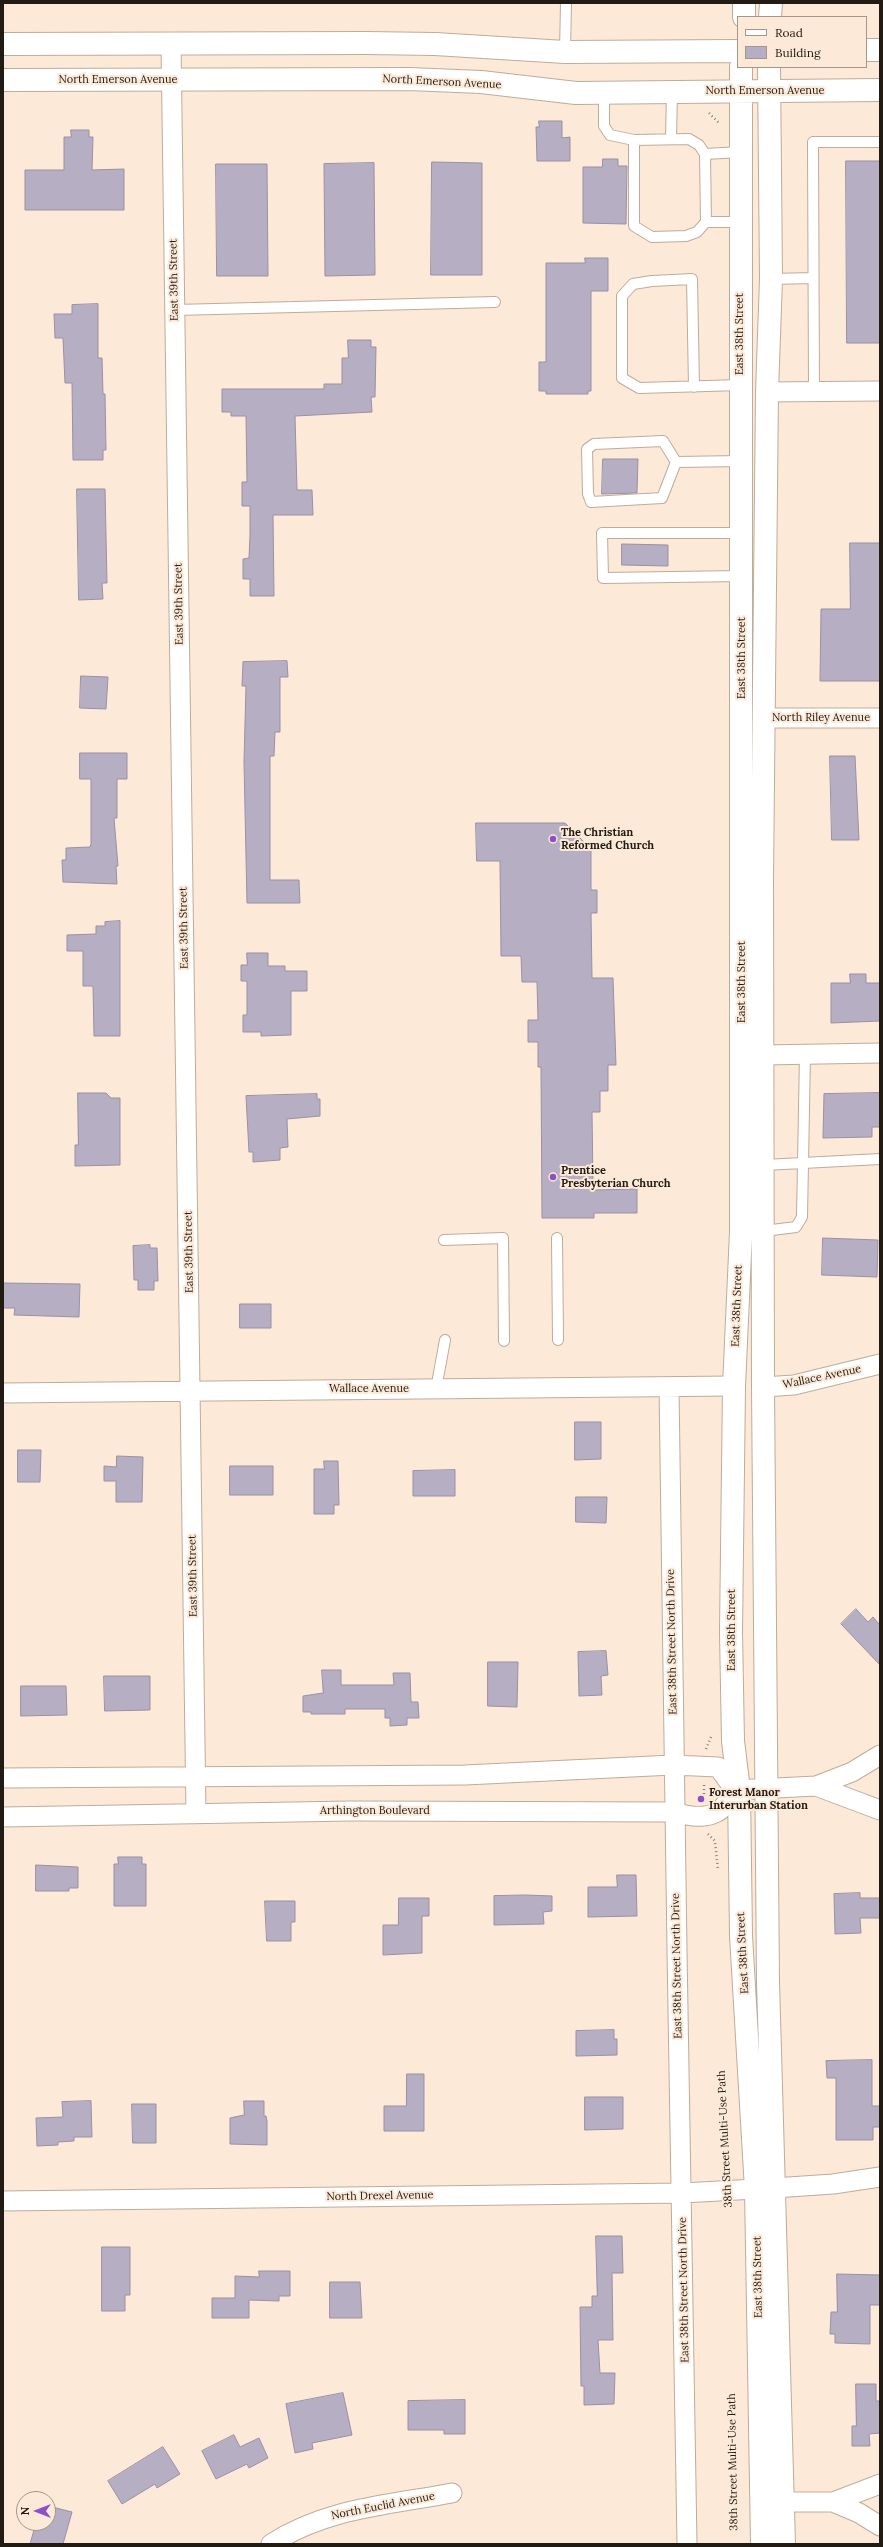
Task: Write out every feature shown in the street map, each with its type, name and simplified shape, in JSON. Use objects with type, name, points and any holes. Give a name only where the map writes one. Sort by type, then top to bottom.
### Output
[{"type":"main road","points":[[744,3],[744,16]]},
{"type":"main road","points":[[770,16],[771,3]]},
{"type":"main road","points":[[3,44],[428,44],[565,52],[737,51]]},
{"type":"main road","points":[[867,50],[880,50]]},
{"type":"main road","name":"East 38th Street","points":[[741,68],[741,1224],[734,1386],[731,1632],[733,1741],[737,1790],[741,1936],[765,2188],[783,2502],[784,2544]]},
{"type":"main road","name":"East 38th Street","points":[[762,2544],[766,1789],[763,1387],[764,1165],[762,1055],[763,718],[767,392],[771,278],[769,68]]},
{"type":"main road","name":"North Emerson Avenue","points":[[3,80],[416,79],[481,82],[576,93],[880,90]]},
{"type":"street","name":"East 39th Street","points":[[172,43],[196,1813]]},
{"type":"street","points":[[767,392],[880,390]]},
{"type":"street","name":"North Riley Avenue","points":[[763,718],[880,718]]},
{"type":"street","points":[[762,1055],[880,1053]]},
{"type":"street","name":"Wallace Avenue","points":[[763,1387],[810,1382],[880,1364]]},
{"type":"street","name":"Wallace Avenue","points":[[3,1393],[669,1388],[734,1386]]},
{"type":"street","name":"East 38th Street North Drive","points":[[669,1388],[673,1765],[682,2193],[687,2544]]},
{"type":"street","points":[[3,1778],[465,1775],[673,1765],[718,1767],[737,1790],[816,1786],[852,1772],[880,1755]]},
{"type":"street","points":[[816,1786],[880,1810]]},
{"type":"street","name":"Arthington Boulevard","points":[[3,1817],[196,1813],[480,1811],[674,1812],[688,1817],[718,1812],[737,1790]]},
{"type":"street","name":"North Drexel Avenue","points":[[3,2201],[682,2193],[833,2184],[880,2177]]},
{"type":"street","points":[[783,2502],[833,2502],[880,2484]]},
{"type":"street","name":"North Euclid Avenue","points":[[271,2544],[293,2530],[334,2514],[452,2494]]},
{"type":"street","points":[[833,2502],[858,2513],[880,2526]]},
{"type":"lane","points":[[565,52],[566,3]]},
{"type":"lane","points":[[671,139],[672,92]]},
{"type":"lane","points":[[604,93],[604,126],[610,135],[634,140],[689,139],[699,145],[705,154],[701,168],[701,199],[706,222]]},
{"type":"lane","points":[[634,140],[634,226],[644,234],[652,237],[686,236],[697,232],[706,222],[740,222]]},
{"type":"lane","points":[[814,391],[813,142],[880,142]]},
{"type":"lane","points":[[705,154],[741,152]]},
{"type":"lane","points":[[634,168],[645,168]]},
{"type":"lane","points":[[634,199],[645,199]]},
{"type":"lane","points":[[771,278],[813,278]]},
{"type":"lane","points":[[694,387],[692,279],[652,281],[633,284],[622,296],[622,378],[639,388],[694,387],[741,386]]},
{"type":"lane","points":[[175,310],[495,302]]},
{"type":"lane","points":[[663,441],[676,462],[662,498],[592,502],[588,494],[587,449],[594,444],[663,441]]},
{"type":"lane","points":[[676,462],[741,461]]},
{"type":"lane","points":[[742,533],[602,533],[602,578],[742,576]]},
{"type":"lane","points":[[764,1230],[796,1227],[802,1217],[805,1054]]},
{"type":"lane","points":[[764,1165],[880,1159]]},
{"type":"lane","points":[[444,1240],[503,1238],[504,1341]]},
{"type":"lane","points":[[557,1238],[558,1340]]},
{"type":"lane","points":[[436,1389],[445,1340]]},
{"type":"path","points":[[711,1739],[705,1751],[703,1766],[704,1829],[715,1841],[719,1876]]},
{"type":"building","points":[[539,121],[562,121],[562,138],[570,137],[570,161],[537,161],[536,127],[539,127]]},
{"type":"building","points":[[71,130],[89,130],[89,137],[93,137],[92,170],[124,169],[124,210],[25,210],[25,170],[64,170],[64,137],[71,137]]},
{"type":"building","points":[[603,159],[618,159],[618,166],[627,166],[626,224],[583,223],[583,167],[602,167]]},
{"type":"building","points":[[846,161],[880,161],[880,343],[847,343]]},
{"type":"building","points":[[432,162],[482,163],[482,275],[431,275]]},
{"type":"building","points":[[374,163],[375,275],[325,276],[324,164]]},
{"type":"building","points":[[216,164],[267,164],[268,276],[217,276]]},
{"type":"building","points":[[585,258],[608,258],[608,291],[591,291],[591,391],[588,391],[588,394],[546,394],[546,391],[539,391],[539,362],[546,362],[546,263],[585,263]]},
{"type":"building","points":[[98,304],[98,358],[102,358],[103,394],[105,394],[106,450],[103,450],[103,460],[73,460],[72,383],[65,383],[63,338],[55,338],[54,314],[72,314],[72,305]]},
{"type":"building","points":[[348,340],[371,340],[371,347],[376,347],[375,397],[371,397],[372,412],[295,416],[297,490],[312,490],[313,515],[273,515],[274,596],[250,596],[250,579],[243,579],[243,559],[249,558],[250,535],[250,506],[242,506],[242,482],[247,482],[246,416],[231,416],[231,412],[222,412],[222,389],[324,389],[324,384],[342,384],[342,358],[348,358]]},
{"type":"building","points":[[603,459],[638,459],[637,493],[602,494]]},
{"type":"building","points":[[77,489],[105,489],[107,583],[102,583],[103,599],[79,600]]},
{"type":"building","points":[[850,543],[880,543],[880,681],[820,681],[821,609],[850,609]]},
{"type":"building","points":[[622,544],[668,545],[668,566],[622,565]]},
{"type":"building","points":[[287,661],[288,677],[280,677],[280,732],[275,732],[274,756],[270,756],[270,880],[299,880],[300,903],[247,903],[244,762],[246,686],[242,686],[243,662]]},
{"type":"building","points":[[81,676],[108,677],[106,709],[80,708]]},
{"type":"building","points":[[80,753],[127,753],[127,779],[117,779],[117,818],[114,818],[118,866],[116,866],[117,884],[63,882],[62,860],[66,860],[66,848],[90,847],[91,844],[91,779],[80,779]]},
{"type":"building","points":[[830,756],[855,756],[859,840],[832,840]]},
{"type":"building","points":[[476,823],[565,823],[591,849],[591,890],[597,890],[597,913],[591,913],[592,978],[613,978],[616,1065],[608,1065],[608,1091],[600,1091],[600,1112],[592,1112],[593,1184],[595,1190],[637,1189],[637,1213],[594,1213],[594,1218],[542,1218],[541,1067],[538,1067],[538,1042],[528,1042],[528,1020],[538,1020],[537,982],[522,982],[521,956],[501,956],[500,861],[477,861]]},
{"type":"building","points":[[120,921],[120,1036],[94,1036],[93,986],[83,986],[83,951],[67,951],[67,935],[96,934],[96,926],[105,926],[105,922]]},
{"type":"building","points":[[247,953],[268,953],[268,966],[285,966],[285,971],[307,971],[307,991],[291,991],[291,1035],[261,1036],[261,1032],[243,1032],[243,1015],[247,1015],[247,981],[241,981],[241,965],[247,965]]},
{"type":"building","points":[[850,974],[866,974],[866,983],[880,983],[880,1021],[831,1023],[831,983],[850,983]]},
{"type":"building","points":[[78,1093],[106,1093],[111,1098],[120,1098],[120,1165],[75,1166],[75,1145],[78,1145]]},
{"type":"building","points":[[880,1093],[880,1127],[872,1127],[872,1137],[823,1138],[824,1094]]},
{"type":"building","points":[[317,1094],[317,1099],[320,1099],[320,1116],[287,1119],[288,1147],[280,1148],[280,1160],[253,1162],[253,1152],[249,1152],[246,1096]]},
{"type":"building","points":[[823,1238],[878,1240],[877,1277],[822,1275]]},
{"type":"building","points":[[150,1245],[150,1248],[157,1248],[158,1281],[154,1281],[154,1290],[138,1290],[138,1280],[134,1280],[133,1246]]},
{"type":"building","points":[[3,1283],[80,1284],[79,1317],[14,1315],[15,1308],[3,1308]]},
{"type":"building","points":[[240,1304],[271,1304],[271,1328],[240,1328]]},
{"type":"building","points":[[575,1422],[601,1422],[601,1459],[575,1460]]},
{"type":"building","points":[[18,1450],[41,1450],[40,1482],[18,1482]]},
{"type":"building","points":[[117,1456],[143,1457],[142,1502],[116,1502],[116,1481],[104,1481],[104,1466],[116,1467]]},
{"type":"building","points":[[324,1461],[338,1461],[339,1505],[334,1505],[334,1514],[314,1514],[314,1469],[324,1469]]},
{"type":"building","points":[[230,1466],[273,1466],[273,1495],[230,1495]]},
{"type":"building","points":[[455,1470],[455,1496],[413,1496],[413,1471]]},
{"type":"building","points":[[576,1497],[607,1497],[606,1523],[576,1522]]},
{"type":"building","points":[[856,1609],[868,1622],[873,1617],[880,1625],[880,1665],[841,1624]]},
{"type":"building","points":[[606,1651],[608,1675],[601,1676],[602,1695],[579,1696],[578,1652]]},
{"type":"building","points":[[488,1662],[518,1662],[517,1707],[488,1706]]},
{"type":"building","points":[[322,1670],[341,1670],[341,1685],[394,1685],[393,1673],[410,1673],[411,1702],[418,1702],[419,1718],[407,1718],[407,1725],[390,1726],[390,1718],[385,1718],[385,1709],[345,1709],[345,1714],[311,1714],[311,1712],[303,1712],[303,1696],[323,1693]]},
{"type":"building","points":[[104,1676],[150,1676],[150,1710],[105,1711]]},
{"type":"building","points":[[21,1686],[66,1686],[67,1715],[21,1716]]},
{"type":"building","points":[[118,1857],[142,1857],[142,1864],[146,1864],[146,1906],[114,1906],[114,1864],[118,1864]]},
{"type":"building","points":[[36,1865],[78,1867],[78,1888],[69,1888],[69,1891],[36,1891]]},
{"type":"building","points":[[617,1875],[636,1875],[637,1916],[588,1917],[588,1887],[617,1887]]},
{"type":"building","points":[[860,1893],[860,1898],[880,1898],[880,1918],[860,1918],[861,1933],[835,1934],[834,1894]]},
{"type":"building","points":[[494,1896],[552,1896],[552,1911],[543,1912],[544,1924],[494,1925]]},
{"type":"building","points":[[399,1898],[429,1898],[429,1916],[422,1916],[422,1953],[383,1955],[383,1925],[398,1925]]},
{"type":"building","points":[[265,1901],[295,1901],[295,1922],[291,1922],[291,1941],[267,1941]]},
{"type":"building","points":[[614,2030],[614,2039],[617,2039],[617,2055],[576,2056],[576,2031]]},
{"type":"building","points":[[872,2060],[872,2106],[880,2106],[880,2127],[873,2127],[873,2140],[836,2140],[836,2078],[827,2078],[826,2061]]},
{"type":"building","points":[[407,2074],[424,2074],[424,2131],[384,2131],[384,2106],[406,2106]]},
{"type":"building","points":[[585,2097],[623,2097],[623,2129],[585,2130]]},
{"type":"building","points":[[91,2101],[92,2137],[74,2137],[74,2141],[58,2142],[58,2145],[37,2146],[36,2118],[63,2117],[62,2102]]},
{"type":"building","points":[[244,2101],[264,2101],[264,2116],[266,2116],[267,2121],[267,2145],[230,2144],[230,2118],[244,2115]]},
{"type":"building","points":[[132,2104],[156,2104],[156,2143],[133,2143]]},
{"type":"building","points":[[596,2236],[622,2236],[623,2273],[612,2273],[613,2340],[598,2340],[600,2373],[615,2373],[614,2404],[584,2405],[584,2386],[581,2386],[580,2307],[592,2307],[592,2296],[597,2296]]},
{"type":"building","points":[[102,2247],[130,2247],[130,2295],[125,2295],[125,2311],[102,2311]]},
{"type":"building","points":[[259,2271],[290,2271],[290,2296],[279,2296],[279,2301],[249,2300],[249,2318],[212,2318],[212,2298],[235,2298],[235,2276],[259,2277]]},
{"type":"building","points":[[837,2274],[880,2275],[880,2305],[870,2305],[870,2344],[835,2343],[835,2334],[830,2334],[831,2312],[837,2312]]},
{"type":"building","points":[[330,2282],[360,2282],[362,2318],[330,2318]]},
{"type":"building","points":[[856,2384],[876,2384],[876,2401],[880,2401],[880,2433],[869,2434],[870,2446],[852,2446],[852,2426],[856,2426]]},
{"type":"building","points":[[343,2393],[352,2435],[312,2443],[313,2449],[295,2453],[286,2404]]},
{"type":"building","points":[[465,2400],[465,2434],[444,2434],[444,2430],[408,2430],[408,2401]]},
{"type":"building","points":[[234,2435],[240,2447],[259,2438],[268,2458],[249,2468],[247,2464],[216,2479],[202,2451]]},
{"type":"building","points":[[163,2447],[180,2474],[157,2488],[155,2484],[122,2504],[108,2481]]},
{"type":"building","points":[[56,2508],[72,2512],[63,2544],[30,2544],[34,2531],[56,2531]]},
{"type":"place","name":"The Christian Reformed Church","points":[[553,839]]},
{"type":"place","name":"Prentice Presbyterian Church","points":[[553,1177]]},
{"type":"place","name":"Forest Manor Interurban Station","points":[[701,1799]]}]
